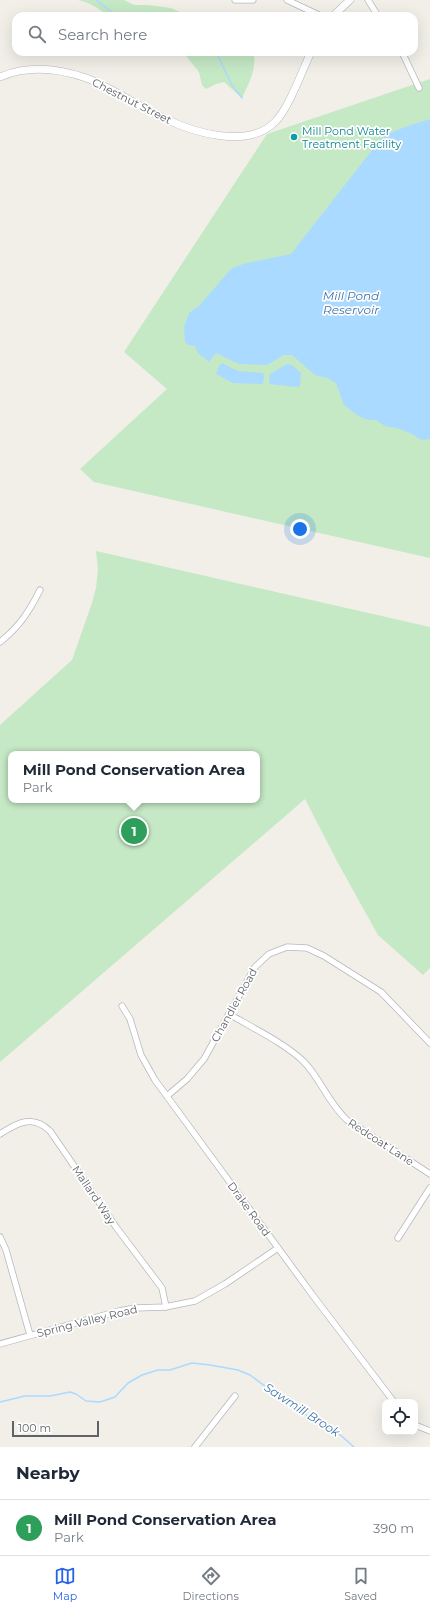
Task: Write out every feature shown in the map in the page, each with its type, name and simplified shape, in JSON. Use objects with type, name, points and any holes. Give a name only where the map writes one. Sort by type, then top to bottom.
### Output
[{"type":"street","points":[[235,0],[253,0]]},
{"type":"street","points":[[287,0],[312,12]]},
{"type":"street","points":[[337,12],[350,0]]},
{"type":"street","points":[[368,0],[376,12]]},
{"type":"street","name":"Chestnut Street","points":[[0,77],[13,72],[28,69],[42,68],[63,72],[92,80],[163,118],[191,128],[218,135],[237,137],[251,135],[264,130],[275,122],[283,111],[309,56]]},
{"type":"street","points":[[404,56],[419,88]]},
{"type":"street","points":[[0,642],[23,620],[40,590]]},
{"type":"street","name":"Chandler Road","points":[[167,1096],[187,1079],[204,1059],[249,976],[269,954],[283,948],[302,948],[324,956],[381,992],[430,1043]]},
{"type":"street","name":"Drake Road","points":[[122,1006],[130,1018],[144,1062],[167,1096],[278,1248],[392,1399]]},
{"type":"street","name":"Redcoat Lane","points":[[229,1014],[304,1061],[313,1072],[338,1111],[347,1120],[430,1174]]},
{"type":"street","name":"Mallard Way","points":[[0,1134],[14,1124],[26,1121],[40,1124],[50,1131],[116,1227],[161,1288],[166,1307]]},
{"type":"street","points":[[398,1238],[430,1188]]},
{"type":"street","points":[[0,1237],[6,1250],[30,1335]]},
{"type":"street","name":"Spring Valley Road","points":[[0,1344],[119,1311],[135,1308],[166,1307],[184,1304],[202,1298],[278,1248]]},
{"type":"street","points":[[195,1447],[235,1396]]},
{"type":"street","points":[[418,1426],[430,1431]]},
{"type":"green space","points":[[78,0],[124,0],[134,5],[171,8],[180,12],[103,12],[85,2]]},
{"type":"green space","points":[[186,56],[254,56],[253,70],[242,98],[224,82],[206,89],[202,85],[199,72]]},
{"type":"green space","points":[[430,79],[430,558],[94,482],[80,469],[167,389],[124,352],[267,134]]},
{"type":"green space","points":[[96,551],[430,627],[430,968],[423,975],[378,935],[305,799],[0,1062],[0,725],[72,660],[96,588],[98,570]]},
{"type":"water","name":"Mill Pond Reservoir","points":[[430,119],[430,439],[422,440],[410,433],[385,426],[376,420],[369,420],[360,417],[344,405],[336,383],[327,378],[315,375],[292,355],[284,355],[267,365],[239,364],[216,353],[209,362],[198,353],[195,346],[188,345],[185,342],[184,327],[189,313],[199,306],[231,269],[243,264],[291,254],[384,136]]},
{"type":"water","points":[[222,363],[238,371],[263,373],[263,384],[233,383],[216,374]]},
{"type":"water","points":[[287,364],[292,365],[301,373],[300,386],[269,384],[270,374]]},
{"type":"waterway","points":[[96,0],[112,12]]},
{"type":"waterway","points":[[218,56],[232,85],[242,98]]},
{"type":"waterway","name":"Sawmill Brook","points":[[0,1402],[25,1396],[50,1396],[70,1392],[86,1401],[100,1402],[115,1397],[128,1383],[142,1375],[158,1370],[170,1370],[192,1363],[210,1365],[238,1370],[250,1375],[292,1406],[303,1412],[313,1421],[337,1432],[354,1447]]},
{"type":"place","name":"Mill Pond Water Treatment Facility","points":[[294,137]]},
{"type":"place","name":"Mill Pond Conservation Area","points":[[134,831]]}]
